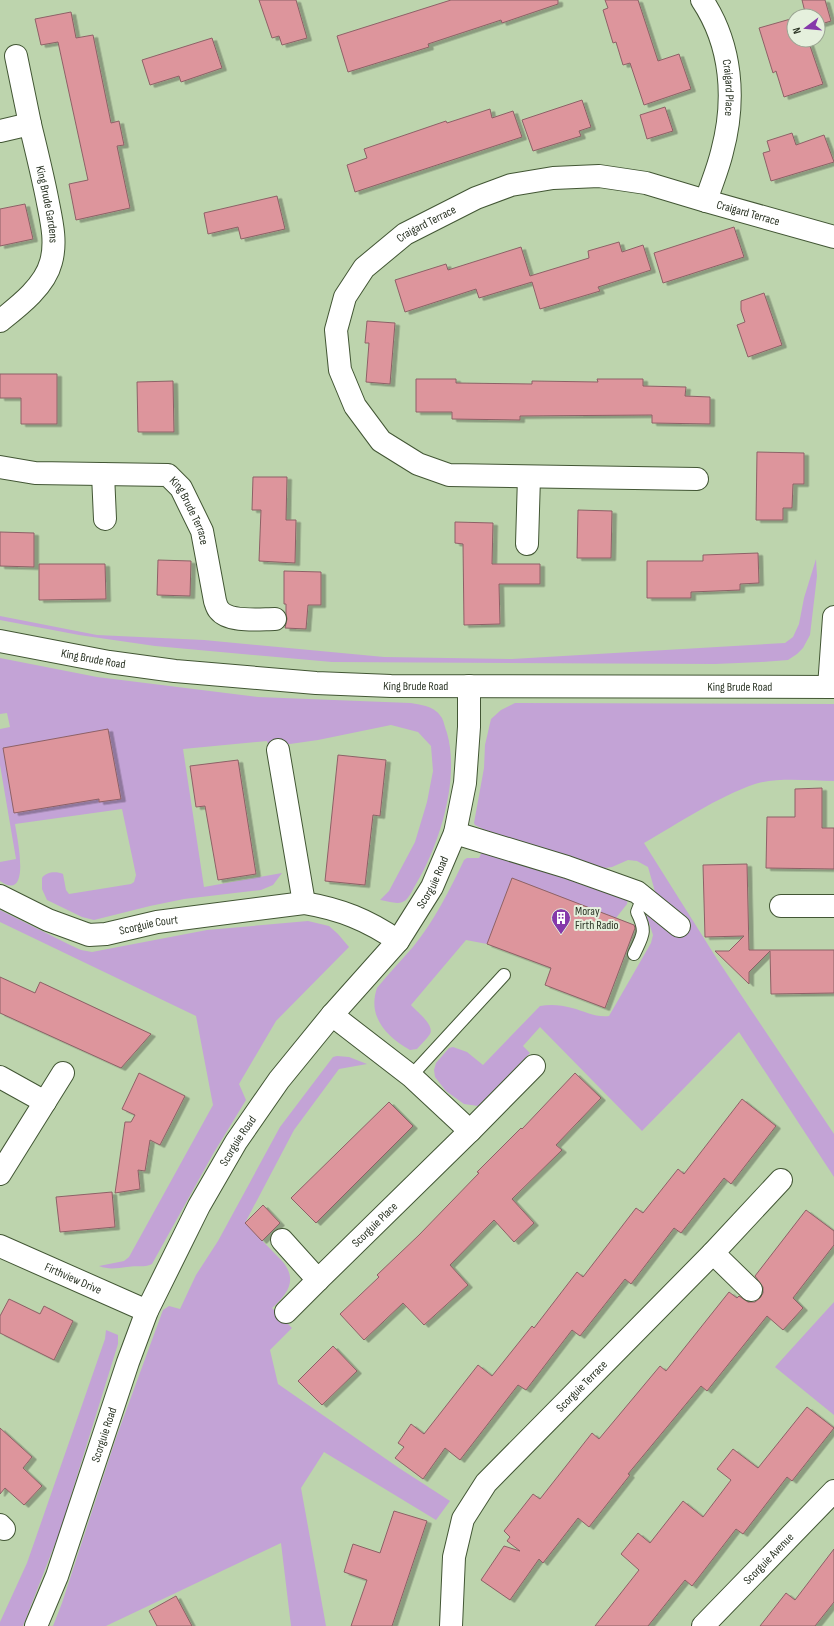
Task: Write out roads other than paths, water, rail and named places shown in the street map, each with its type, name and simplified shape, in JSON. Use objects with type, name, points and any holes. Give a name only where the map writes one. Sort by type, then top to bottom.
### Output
[{"type":"street","name":"Craigard Place","points":[[702,0],[710,12],[726,51],[731,86],[729,117],[722,152],[706,201]]},
{"type":"street","name":"King Brude Gardens","points":[[0,321],[26,300],[41,282],[51,263],[54,242],[51,218],[16,56]]},
{"type":"street","points":[[0,131],[30,124]]},
{"type":"street","name":"Craigard Terrace","points":[[697,479],[449,475],[418,464],[381,441],[355,406],[340,370],[336,330],[345,297],[364,268],[405,234],[476,198],[511,185],[553,178],[599,176],[646,183],[834,237]]},
{"type":"street","name":"King Brude Terrace","points":[[0,468],[35,473],[168,475],[181,488],[202,531],[215,601],[219,610],[226,615],[238,619],[275,618]]},
{"type":"street","points":[[103,474],[105,519]]},
{"type":"street","points":[[527,544],[529,477]]},
{"type":"street","points":[[831,687],[834,617]]},
{"type":"street","name":"King Brude Road","points":[[0,641],[109,662],[245,678],[316,683],[391,686],[831,687]]},
{"type":"street","name":"Scorguie Road","points":[[36,1626],[57,1576],[128,1362],[147,1311],[200,1206],[236,1142],[279,1080],[332,1015],[398,941],[432,887],[456,833],[465,783],[469,727],[469,686]]},
{"type":"street","points":[[278,750],[304,903]]},
{"type":"street","points":[[456,833],[567,867],[637,892],[680,926]]},
{"type":"street","name":"Scorguie Court","points":[[0,896],[48,920],[89,935],[106,934],[157,922],[304,903],[328,907],[351,914],[378,927],[398,941]]},
{"type":"street","points":[[781,906],[834,906]]},
{"type":"street","points":[[332,1015],[411,1076],[470,1131]]},
{"type":"street","name":"Scorguie Place","points":[[286,1312],[534,1066]]},
{"type":"street","points":[[0,1174],[63,1073]]},
{"type":"street","points":[[0,1077],[45,1102]]},
{"type":"street","name":"Scorguie Terrace","points":[[451,1626],[454,1557],[463,1519],[486,1483],[713,1253],[781,1180]]},
{"type":"street","points":[[282,1240],[318,1280]]},
{"type":"street","name":"Firthview Drive","points":[[0,1246],[147,1311]]},
{"type":"street","points":[[713,1253],[751,1290]]},
{"type":"street","name":"Scorguie Avenue","points":[[703,1626],[834,1491]]},
{"type":"lane","points":[[634,954],[644,933],[642,922],[637,912],[643,897]]},
{"type":"lane","points":[[411,1076],[504,975]]},
{"type":"place","name":"Moray Firth Radio","points":[[561,935]]}]
